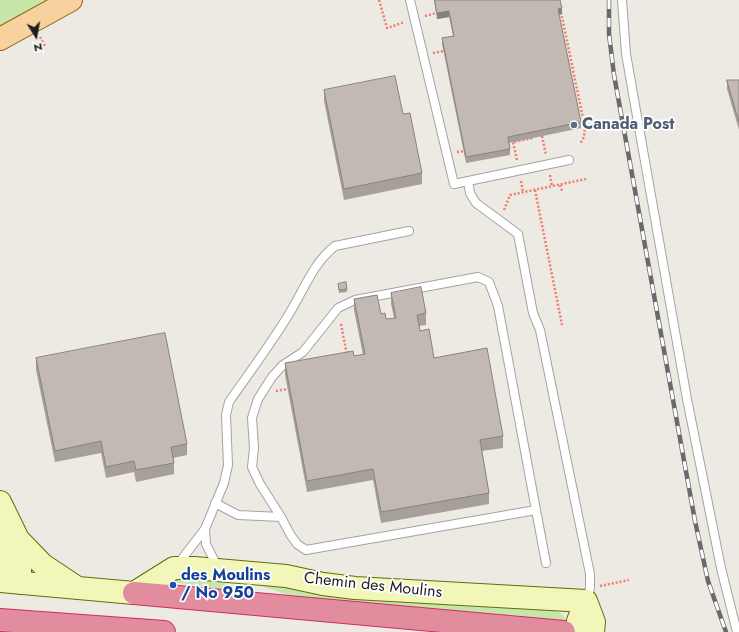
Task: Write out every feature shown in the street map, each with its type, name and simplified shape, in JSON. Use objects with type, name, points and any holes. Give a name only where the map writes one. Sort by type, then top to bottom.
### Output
[{"type":"highway","points":[[134,593],[564,632]]},
{"type":"highway","points":[[0,620],[164,632]]},
{"type":"main road","points":[[0,39],[72,0]]},
{"type":"street","points":[[1,504],[18,539],[42,565],[76,588]]},
{"type":"street","points":[[0,569],[3,543],[1,504]]},
{"type":"street","points":[[18,539],[20,554],[10,582],[134,593],[174,568]]},
{"type":"street","name":"Chemin des Moulins","points":[[174,568],[219,570],[286,576],[323,584],[385,590],[588,594]]},
{"type":"street","points":[[577,632],[578,621],[588,594]]},
{"type":"street","points":[[588,594],[594,622],[593,632]]},
{"type":"lane","points":[[410,0],[454,184],[570,160]]},
{"type":"lane","points":[[622,0],[626,54],[687,399],[721,568],[737,632]]},
{"type":"lane","points":[[468,181],[474,200],[517,233],[533,313],[540,330],[590,574],[588,594]]},
{"type":"lane","points":[[174,568],[189,553],[205,529],[214,503],[224,483],[228,465],[226,415],[229,402],[289,314],[317,264],[326,253],[335,246],[409,231]]},
{"type":"lane","points":[[536,510],[306,550],[296,544],[260,484],[252,467],[254,448],[252,418],[258,399],[272,377],[284,365],[303,352],[334,311],[348,302],[478,277],[488,282],[498,306],[546,563]]},
{"type":"lane","points":[[214,503],[238,515],[281,517]]},
{"type":"lane","points":[[205,529],[206,544],[219,570]]},
{"type":"path","points":[[560,8],[585,128],[584,137],[580,144]]},
{"type":"path","points":[[38,33],[45,46]]},
{"type":"path","points":[[513,142],[549,135]]},
{"type":"path","points":[[508,226],[503,208],[510,195],[586,179]]},
{"type":"path","points":[[560,185],[562,192]]},
{"type":"path","points":[[535,190],[562,325]]},
{"type":"path","points":[[341,324],[347,357]]},
{"type":"path","points":[[272,392],[288,389]]},
{"type":"path","points":[[588,594],[629,580]]},
{"type":"green space","points":[[0,0],[55,0],[0,30]]},
{"type":"green space","points":[[190,574],[224,582],[228,585],[228,591],[198,589],[198,585],[169,582]]},
{"type":"green space","points":[[254,583],[292,586],[308,593],[556,610],[563,615],[567,622],[327,600],[285,594]]},
{"type":"building","points":[[435,0],[560,0],[562,8],[558,9],[581,122],[508,137],[510,149],[466,157],[442,38],[454,36],[449,11],[437,13]]},
{"type":"building","points":[[395,76],[403,114],[410,113],[422,173],[344,189],[324,90]]},
{"type":"building","points":[[727,80],[739,80],[739,122]]},
{"type":"building","points":[[346,282],[347,289],[339,290],[338,284]]},
{"type":"building","points":[[421,287],[426,313],[417,315],[420,331],[429,329],[434,358],[487,348],[503,436],[480,440],[489,493],[381,512],[373,469],[307,481],[285,363],[353,351],[354,356],[365,354],[354,299],[377,295],[381,314],[385,313],[386,319],[396,318],[391,293]]},
{"type":"building","points":[[165,333],[187,444],[171,447],[174,463],[136,470],[134,461],[106,467],[101,441],[55,451],[36,358]]},
{"type":"railway","points":[[609,0],[609,34],[614,75],[695,521],[708,581],[726,632]]},
{"type":"place","name":"Canada Post","points":[[574,125]]},
{"type":"place","name":"des Moulins / No 950","points":[[173,585]]}]
